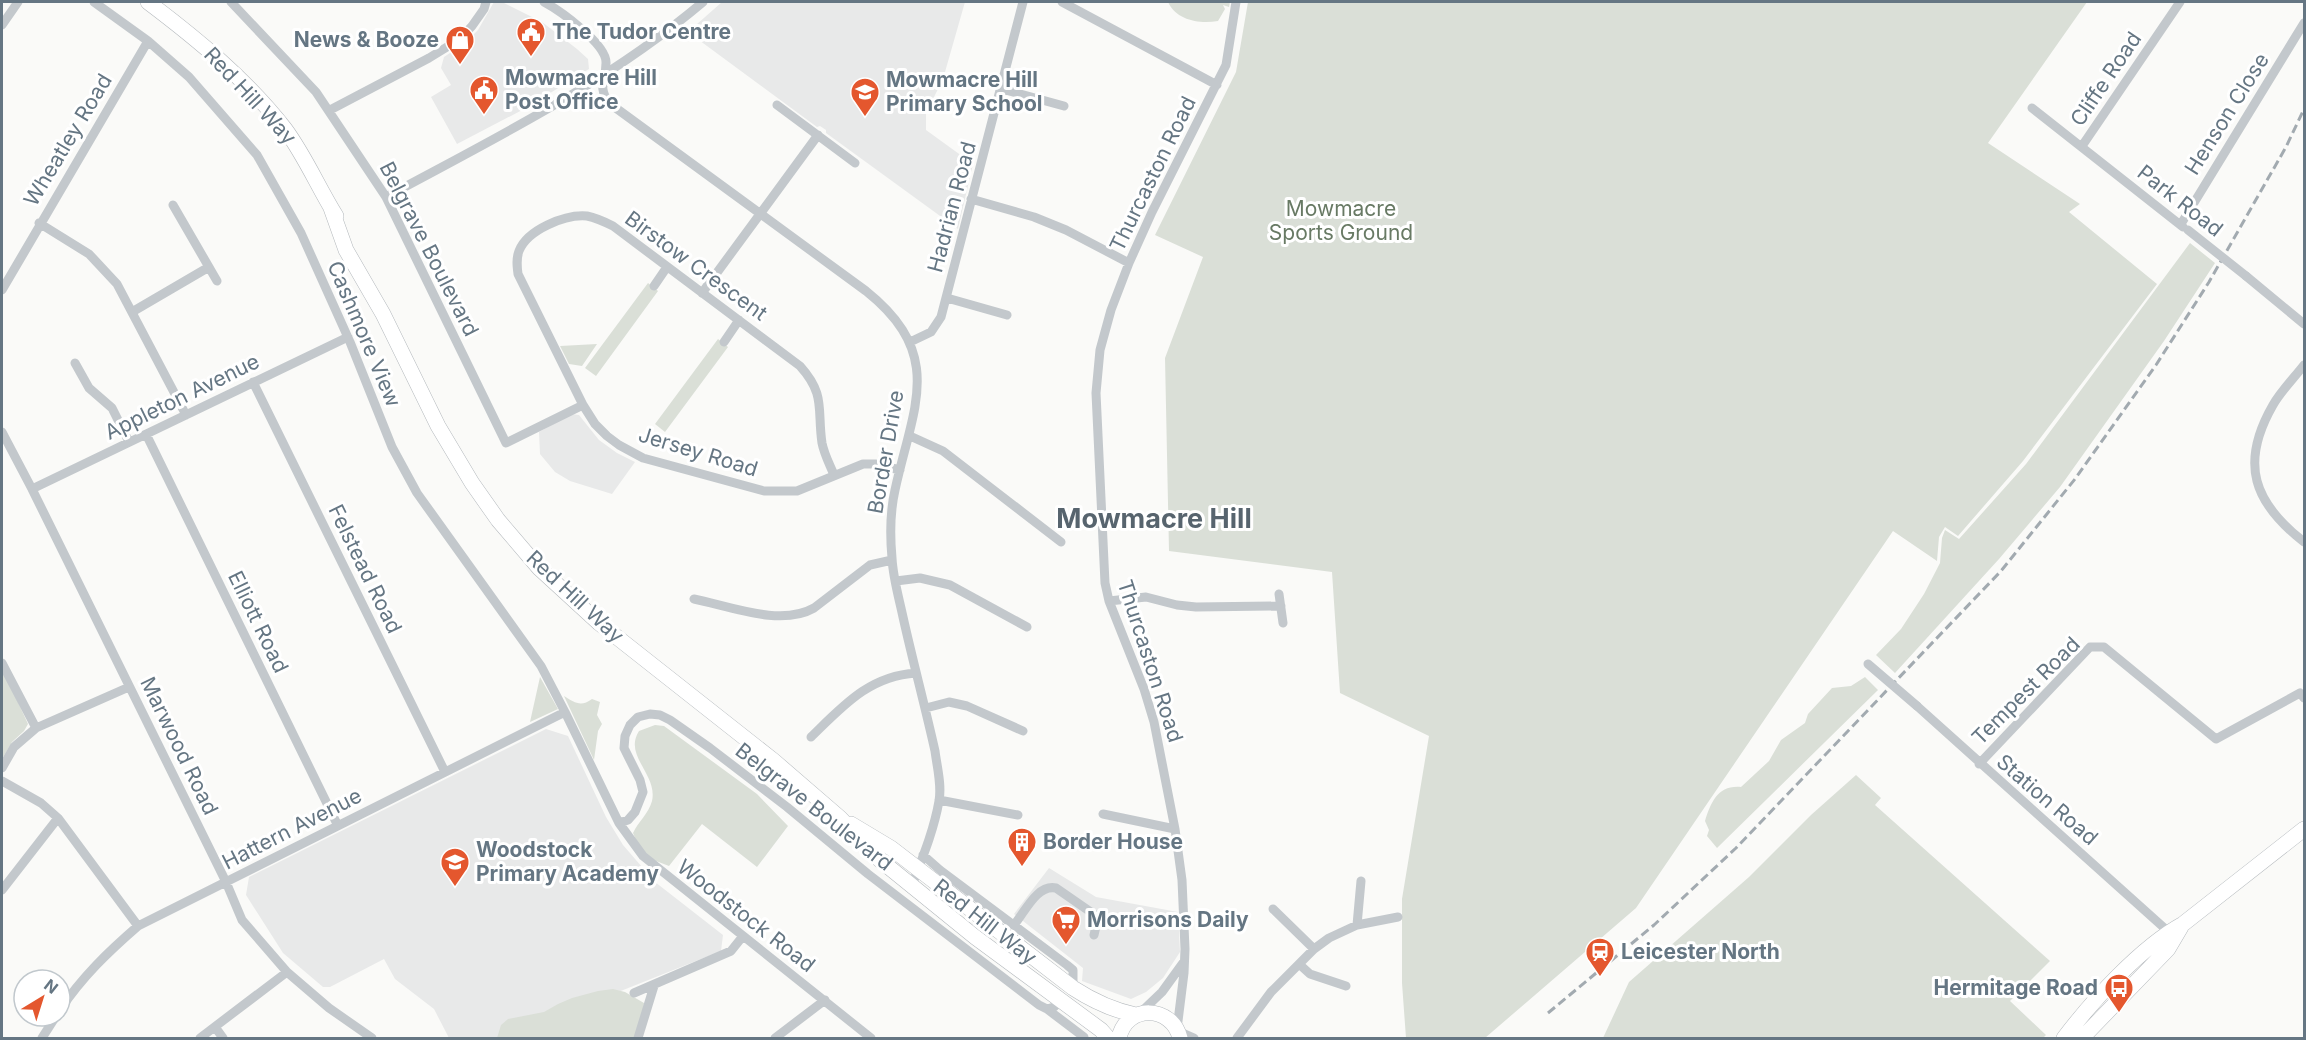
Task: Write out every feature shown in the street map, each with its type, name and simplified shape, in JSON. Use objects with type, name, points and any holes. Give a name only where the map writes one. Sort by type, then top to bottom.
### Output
[{"type":"highway","name":"Red Hill Way","points":[[148,2],[211,52],[284,128],[304,158],[367,269],[383,314],[438,426],[472,483],[498,520],[539,568],[565,595],[599,623],[774,761],[840,818],[880,860],[975,937],[1101,1030],[1108,1038]]},
{"type":"highway","name":"Red Hill Way","points":[[840,818],[864,830],[891,848],[1073,988],[1108,1007],[1137,1015],[1156,1013],[1164,1016],[1178,1033]]},
{"type":"highway","points":[[2064,1038],[2083,1034],[2168,949],[2175,931],[2304,829]]},
{"type":"highway","points":[[1119,1038],[1123,1027],[1137,1015]]},
{"type":"street","points":[[2,25],[18,2]]},
{"type":"street","name":"Cashmore View","points":[[94,2],[148,41],[189,77],[257,155],[301,233],[348,337],[392,447],[417,493],[541,666],[565,712]]},
{"type":"street","name":"Belgrave Boulevard","points":[[231,2],[330,110],[386,197],[506,443],[583,405]]},
{"type":"street","points":[[330,110],[429,58],[460,39],[478,17],[486,2]]},
{"type":"street","name":"Border Drive","points":[[545,2],[581,29],[601,49],[606,64],[603,74],[603,94],[609,103],[881,303],[903,329],[910,342],[916,369],[917,388],[910,436],[893,503],[892,560],[916,673],[926,708],[939,779],[939,800],[912,885]]},
{"type":"street","points":[[386,197],[567,99],[703,2]]},
{"type":"street","name":"Hadrian Road","points":[[910,342],[932,332],[938,325],[1002,90],[1023,2]]},
{"type":"street","points":[[1062,2],[1217,85]]},
{"type":"street","name":"Thurcaston Road","points":[[1183,963],[1185,949],[1182,880],[1175,829],[1154,722],[1144,689],[1109,601],[1105,582],[1096,393],[1100,350],[1111,310],[1152,212],[1226,65],[1236,2]]},
{"type":"street","name":"Cliffe Road","points":[[2082,146],[2180,2]]},
{"type":"street","name":"Henson Close","points":[[2184,227],[2304,23]]},
{"type":"street","name":"Wheatley Road","points":[[2,290],[39,223],[148,41]]},
{"type":"street","points":[[1002,90],[1064,106]]},
{"type":"street","points":[[777,105],[855,163]]},
{"type":"street","name":"Park Road","points":[[2032,108],[2304,324]]},
{"type":"street","points":[[702,293],[818,135]]},
{"type":"street","points":[[971,199],[1034,217],[1066,230],[1129,263]]},
{"type":"street","points":[[173,204],[217,281]]},
{"type":"street","name":"Birstow Crescent","points":[[583,405],[518,274],[516,262],[519,250],[532,234],[560,221],[586,216],[613,226],[800,366],[812,380],[818,393],[822,445],[834,475]]},
{"type":"street","points":[[39,223],[89,254],[117,284],[186,415]]},
{"type":"street","points":[[132,312],[209,267]]},
{"type":"street","points":[[654,286],[667,267]]},
{"type":"street","name":"Hadrian Road","points":[[946,298],[1007,315]]},
{"type":"street","points":[[724,342],[739,320]]},
{"type":"street","name":"Appleton Avenue","points":[[32,489],[348,337]]},
{"type":"street","points":[[75,363],[89,388],[112,408],[129,442]]},
{"type":"street","points":[[2304,365],[2274,404],[2260,430],[2254,466],[2258,486],[2267,506],[2291,532],[2304,542]]},
{"type":"street","name":"Felstead Road","points":[[253,382],[445,772]]},
{"type":"street","name":"Jersey Road","points":[[583,405],[595,424],[619,446],[644,458],[764,491],[797,490],[863,464],[875,464],[900,470]]},
{"type":"street","name":"Marwood Road","points":[[2,432],[226,882],[242,920],[287,972],[322,1002],[372,1038]]},
{"type":"street","name":"Elliott Road","points":[[146,434],[338,826]]},
{"type":"street","points":[[910,436],[943,451],[1061,542]]},
{"type":"street","points":[[694,599],[777,617],[804,614],[870,565],[892,560]]},
{"type":"street","points":[[896,581],[920,578],[950,585],[1023,625],[1024,612]]},
{"type":"street","points":[[1279,594],[1283,622]]},
{"type":"street","points":[[1109,601],[1146,597],[1196,607],[1281,606]]},
{"type":"street","name":"Tempest Road","points":[[1979,764],[2090,647],[2104,647],[2216,739],[2300,693],[2304,698]]},
{"type":"street","points":[[2,663],[36,728]]},
{"type":"street","name":"Station Road","points":[[1868,664],[1979,764],[2175,931]]},
{"type":"street","points":[[811,737],[862,690],[880,680],[901,674],[916,673]]},
{"type":"street","points":[[2,768],[14,747],[36,728],[129,687]]},
{"type":"street","points":[[926,708],[949,702],[967,706],[1023,731]]},
{"type":"street","name":"Hattern Avenue","points":[[72,991],[102,956],[138,926],[565,712]]},
{"type":"street","name":"Woodstock Road","points":[[565,712],[619,823],[643,856],[871,1038]]},
{"type":"street","name":"Belgrave Boulevard","points":[[619,823],[628,820],[635,812],[643,792],[640,780],[624,748],[625,736],[630,725],[638,717],[650,714],[660,715],[710,748],[868,874],[1047,1009]]},
{"type":"street","points":[[2,781],[41,803],[58,818],[138,926]]},
{"type":"street","points":[[939,800],[1018,815]]},
{"type":"street","points":[[1103,814],[1175,829]]},
{"type":"street","points":[[2,890],[58,818]]},
{"type":"street","name":"Belgrave Boulevard","points":[[923,855],[1073,970],[1073,988]]},
{"type":"street","points":[[1357,925],[1361,881]]},
{"type":"street","points":[[1014,925],[1041,890],[1051,887],[1056,888],[1095,915],[1097,922],[1094,935]]},
{"type":"street","points":[[1273,909],[1314,949]]},
{"type":"street","points":[[1237,1038],[1271,992],[1314,949],[1329,938],[1357,925],[1398,917]]},
{"type":"street","points":[[634,993],[731,951],[743,936]]},
{"type":"street","points":[[1137,1015],[1162,992],[1183,963]]},
{"type":"street","points":[[1183,963],[1178,1033],[1194,1038]]},
{"type":"street","points":[[1299,964],[1310,974],[1346,986]]},
{"type":"street","points":[[200,1038],[287,972]]},
{"type":"street","points":[[638,1038],[654,986]]},
{"type":"street","points":[[775,1038],[825,1000]]},
{"type":"street","points":[[1047,1009],[1054,1007],[1061,1000]]},
{"type":"street","points":[[1047,1009],[1084,1037]]},
{"type":"street","points":[[215,1027],[223,1038]]},
{"type":"shaded area","points":[[494,2],[502,2],[542,22],[588,59],[589,69],[526,108],[457,144],[431,97],[451,85],[441,68],[444,57],[465,43],[478,30]]},
{"type":"shaded area","name":"Mowmacre Hill Primary School","points":[[722,2],[965,2],[943,79],[926,113],[926,130],[973,164],[958,229],[826,133],[826,130],[820,126],[817,127],[688,32]]},
{"type":"shaded area","points":[[571,414],[579,415],[599,440],[635,462],[612,494],[570,481],[555,472],[540,454],[539,432]]},
{"type":"shaded area","name":"Woodstock Primary Academy","points":[[546,729],[568,736],[606,817],[623,845],[655,882],[723,935],[721,951],[503,1038],[449,1038],[434,1009],[395,979],[384,959],[330,987],[323,987],[283,953],[246,895],[249,877]]},
{"type":"shaded area","points":[[1049,868],[1096,897],[1178,912],[1180,952],[1163,978],[1146,992],[1131,999],[1082,981],[1083,968],[1014,914]]},
{"type":"green space","points":[[1168,2],[1230,2],[1229,7],[1223,5],[1225,9],[1218,21],[1204,22],[1183,17]]},
{"type":"green space","name":"Mowmacre Sports Ground","points":[[1248,2],[2087,2],[1988,143],[2080,204],[2069,212],[2157,284],[2023,461],[1958,536],[1945,527],[1939,537],[1937,561],[1893,531],[1636,908],[1485,1038],[1406,1038],[1402,983],[1402,899],[1429,736],[1340,693],[1332,572],[1169,551],[1165,358],[1203,257],[1155,235],[1236,72]]},
{"type":"green space","points":[[2190,243],[2215,263],[2164,341],[2060,487],[1999,559],[1895,673],[1876,655],[1901,629],[1924,594],[1940,563],[1945,530],[1959,539],[2026,464]]},
{"type":"green space","points":[[648,283],[658,291],[596,376],[585,368]]},
{"type":"green space","points":[[718,339],[728,347],[665,432],[655,424]]},
{"type":"green space","points":[[597,344],[582,366],[569,364],[560,346]]},
{"type":"green space","points":[[2,668],[28,724],[12,742],[2,759]]},
{"type":"green space","points":[[540,677],[558,709],[530,722]]},
{"type":"green space","points":[[1865,677],[1878,690],[1717,848],[1707,836],[1709,830],[1705,821],[1717,796],[1727,789],[1741,787],[1769,761],[1781,740],[1805,723],[1808,714],[1832,688],[1851,686]]},
{"type":"green space","points":[[564,696],[578,703],[585,703],[592,699],[600,702],[597,715],[602,724],[598,731],[594,760]]},
{"type":"green space","points":[[655,725],[664,726],[757,794],[788,826],[757,867],[702,824],[669,866],[643,856],[633,833],[651,805],[653,791],[635,749],[635,740],[639,731]]},
{"type":"green space","points":[[1856,775],[1881,798],[1875,805],[2050,961],[2010,1001],[2046,1035],[2043,1038],[1603,1038],[1629,982],[1749,877],[1811,815]]},
{"type":"green space","points":[[613,989],[625,992],[644,1003],[641,1038],[497,1038],[501,1025],[508,1019],[544,1012],[572,998]]},
{"type":"railway","points":[[1548,1013],[1654,925],[1736,848],[2001,571],[2075,479],[2156,365],[2209,282],[2286,147],[2304,109]]},
{"type":"place","name":"The Tudor Centre","points":[[531,58]]},
{"type":"place","name":"News & Booze","points":[[460,66]]},
{"type":"place","name":"Mowmacre Hill Post Office","points":[[484,116]]},
{"type":"place","name":"Mowmacre Hill Primary School","points":[[865,118]]},
{"type":"place","name":"Border House","points":[[1022,868]]},
{"type":"place","name":"Woodstock Primary Academy","points":[[455,888]]},
{"type":"place","name":"Morrisons Daily","points":[[1066,946]]},
{"type":"place","name":"Leicester North","points":[[1600,978]]},
{"type":"place","name":"Hermitage Road","points":[[2119,1014]]},
{"type":"district","name":"Mowmacre Hill","points":[[1154,519]]}]
